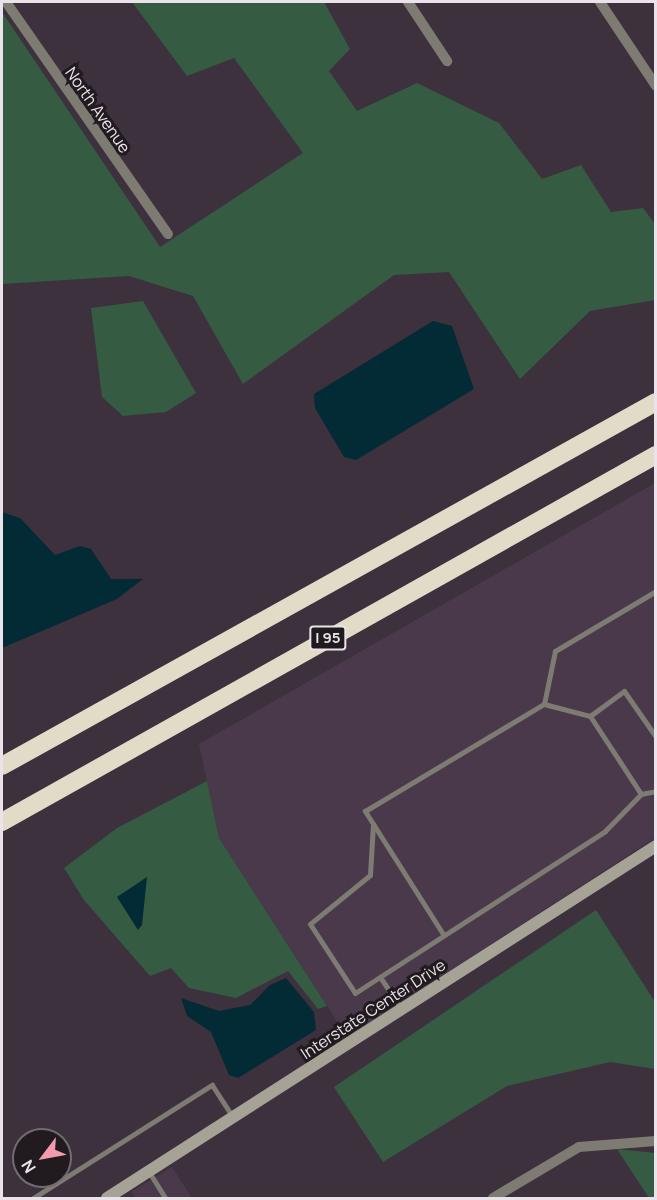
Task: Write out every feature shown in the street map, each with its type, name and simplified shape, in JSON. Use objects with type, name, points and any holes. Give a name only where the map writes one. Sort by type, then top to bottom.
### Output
[{"type":"highway","points":[[2,766],[656,402]]},
{"type":"highway","name":"I 95","points":[[2,822],[656,455]]},
{"type":"street","name":"North Avenue","points":[[6,2],[168,234]]},
{"type":"street","points":[[408,2],[447,61]]},
{"type":"street","points":[[600,2],[656,86]]},
{"type":"street","name":"Interstate Center Drive","points":[[107,1198],[656,846]]},
{"type":"street","points":[[493,1198],[579,1147],[621,1140],[656,1141]]},
{"type":"lane","points":[[544,704],[555,651],[656,591]]},
{"type":"lane","points":[[590,716],[624,691],[656,737]]},
{"type":"lane","points":[[443,934],[365,811],[544,704],[590,716],[641,794]]},
{"type":"lane","points":[[373,824],[370,875],[309,924],[355,993],[605,831],[641,794],[656,791]]},
{"type":"lane","points":[[380,976],[402,1010]]},
{"type":"lane","points":[[33,1198],[212,1085],[233,1118]]},
{"type":"lane","points":[[148,1172],[165,1198]]},
{"type":"shaded area","points":[[655,483],[655,838],[347,1037],[219,838],[199,744]]},
{"type":"shaded area","points":[[172,1167],[192,1198],[135,1198],[131,1192]]},
{"type":"green space","points":[[132,2],[324,2],[350,49],[329,71],[357,111],[417,83],[499,123],[542,179],[581,165],[611,212],[643,208],[655,224],[655,300],[590,311],[520,379],[449,272],[394,275],[243,384],[193,296],[129,276],[2,284],[2,12],[160,247],[303,153],[234,58],[187,76]]},
{"type":"green space","points":[[143,301],[196,393],[166,412],[123,416],[102,397],[91,308]]},
{"type":"green space","points":[[207,781],[219,838],[327,1006],[318,1009],[288,971],[236,998],[189,988],[171,968],[150,976],[84,900],[64,868],[117,828]]},
{"type":"green space","points":[[596,910],[655,1002],[655,1069],[610,1062],[507,1086],[383,1162],[334,1087]]},
{"type":"green space","points":[[617,1149],[655,1153],[655,1198],[649,1198]]},
{"type":"water","points":[[433,321],[452,326],[474,389],[356,460],[344,457],[315,408],[314,394]]},
{"type":"water","points":[[2,512],[20,518],[55,555],[80,546],[91,549],[111,579],[143,579],[117,599],[2,648]]},
{"type":"water","points":[[147,877],[142,925],[138,930],[117,897]]},
{"type":"water","points":[[286,978],[314,1012],[316,1030],[238,1078],[229,1075],[211,1032],[187,1016],[181,998],[219,1011],[250,1005],[270,985]]}]
